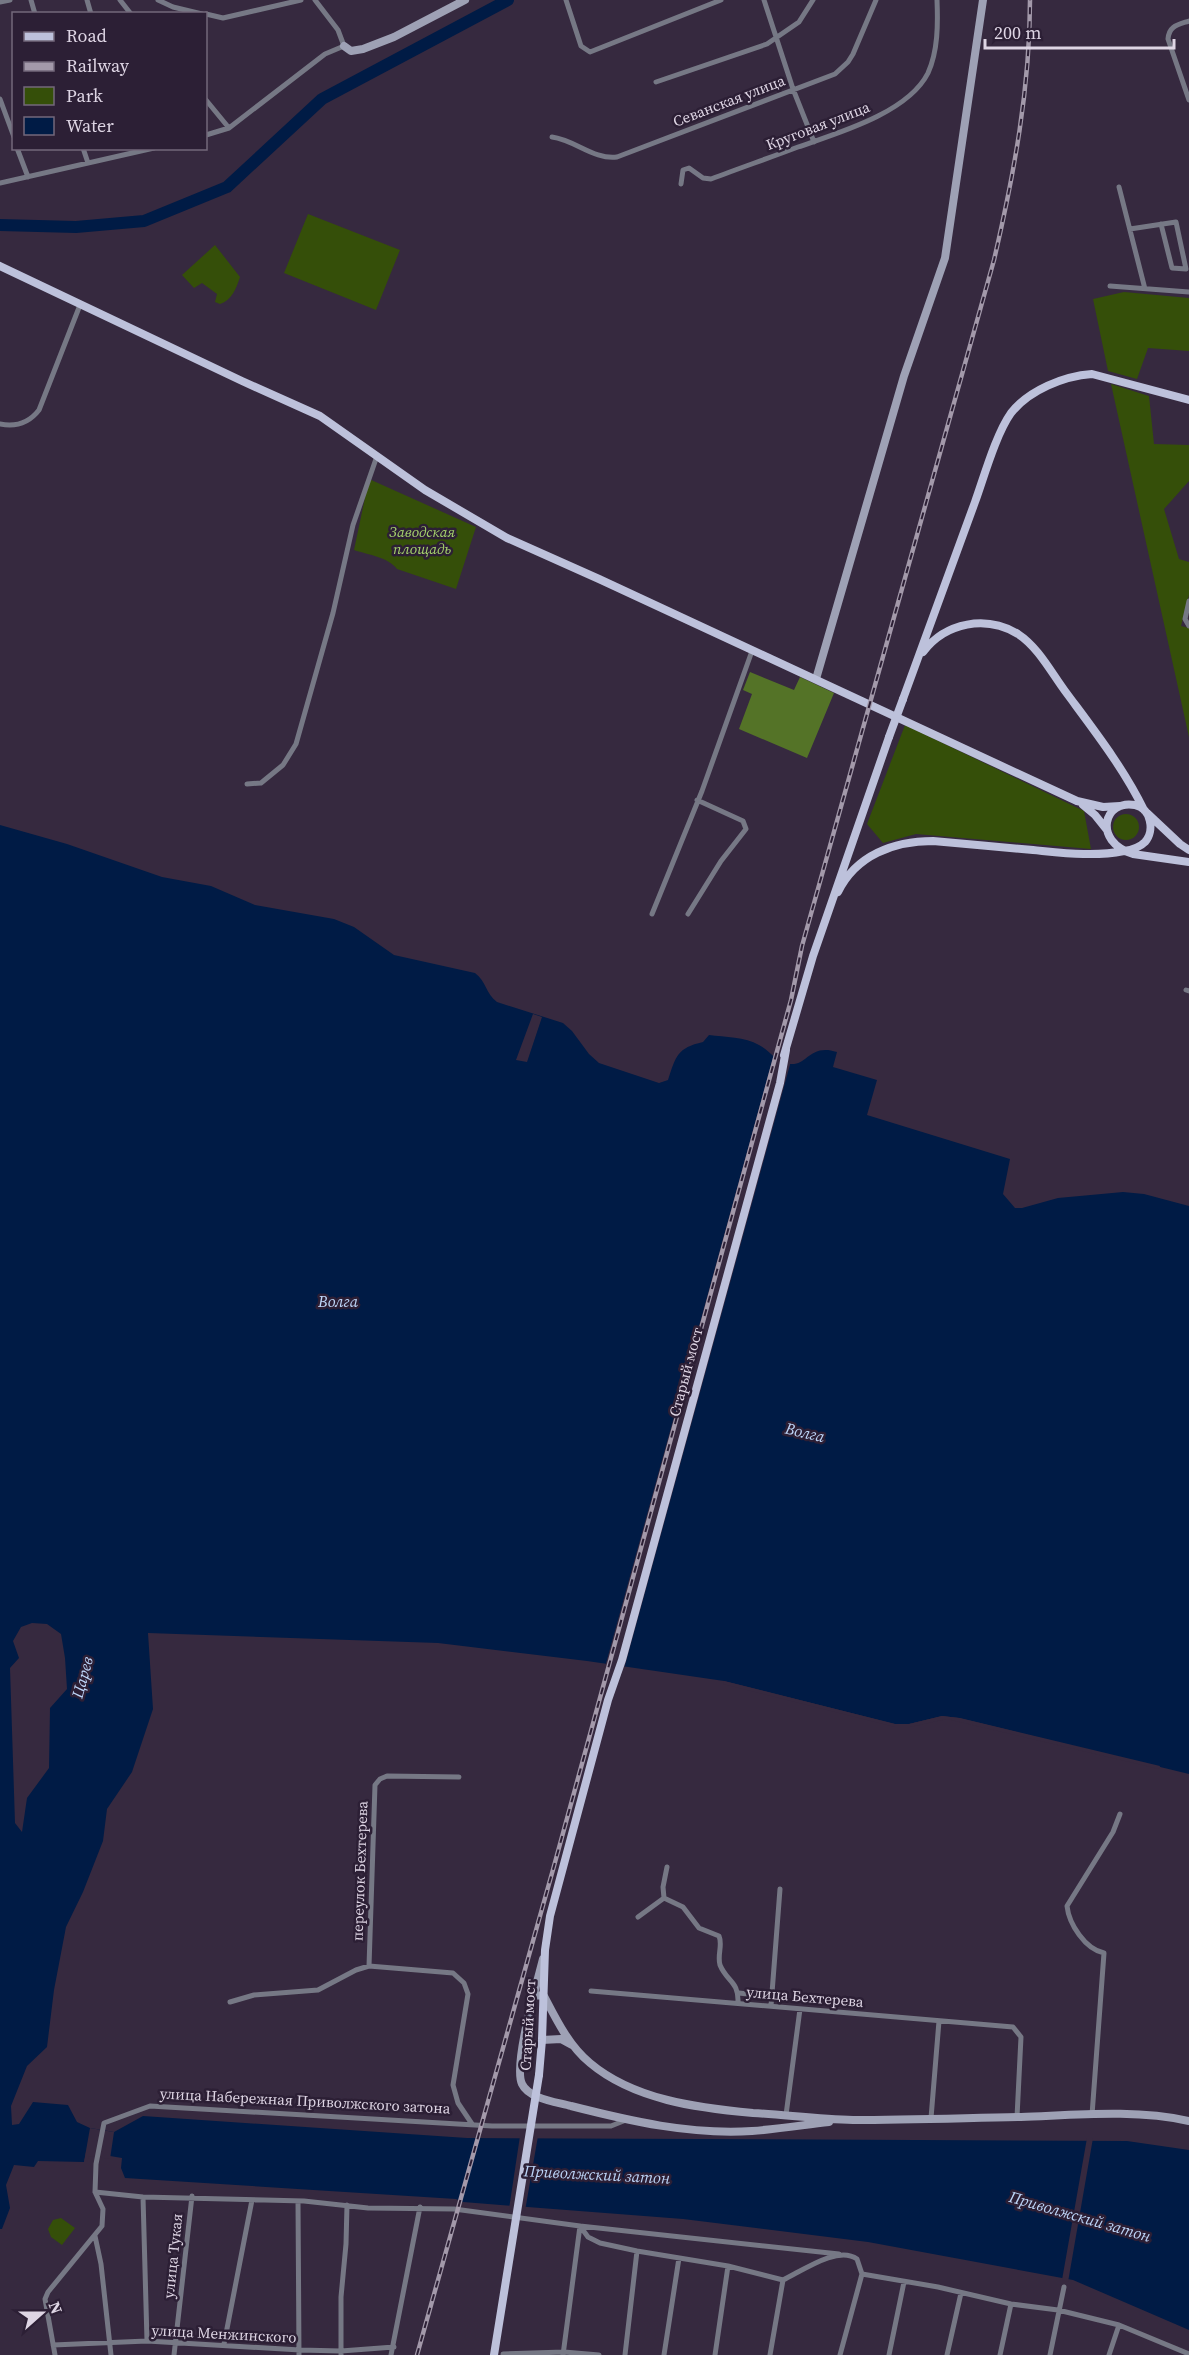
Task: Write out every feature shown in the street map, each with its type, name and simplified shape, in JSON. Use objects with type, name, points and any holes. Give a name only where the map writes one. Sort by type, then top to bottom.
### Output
[{"type":"main road","points":[[344,46],[351,51],[363,50],[394,37],[465,0]]},
{"type":"main road","points":[[816,679],[903,376],[945,258],[983,0]]},
{"type":"main road","points":[[1,266],[320,416],[448,505],[507,538],[1077,801],[1092,812],[1107,830],[1113,843],[1125,851]]},
{"type":"main road","points":[[827,914],[990,461],[1011,414],[1036,392],[1081,375],[1092,374],[1189,400]]},
{"type":"main road","points":[[915,665],[938,637],[968,624],[989,623],[1019,635],[1043,660],[1126,777],[1145,811],[1150,828],[1146,840],[1137,847],[1125,851]]},
{"type":"main road","points":[[1077,801],[1103,807],[1132,804],[1145,811],[1187,849]]},
{"type":"main road","points":[[1107,830],[1110,814],[1120,807]]},
{"type":"main road","points":[[827,914],[840,887],[861,863],[898,843],[933,841],[1080,854],[1125,851],[1189,862]]},
{"type":"main road","name":"Старый мост","points":[[498,2354],[539,2075],[545,1950],[561,1868],[758,1139],[827,914]]},
{"type":"main road","points":[[545,1950],[519,2067],[523,2085],[529,2092],[547,2099],[626,2120],[668,2127],[750,2131],[852,2120],[931,2118],[1092,2115],[1155,2116],[1189,2121]]},
{"type":"main road","points":[[534,1995],[544,1996],[560,2025],[588,2062],[603,2073],[655,2096],[720,2110],[852,2120]]},
{"type":"main road","points":[[542,2040],[561,2039],[575,2047]]},
{"type":"street","points":[[0,2],[10,0]]},
{"type":"street","points":[[120,0],[129,12]]},
{"type":"street","points":[[158,0],[173,7],[195,12]]},
{"type":"street","points":[[207,15],[223,18],[288,1],[302,0]]},
{"type":"street","points":[[207,135],[230,128],[325,54],[344,46],[338,30],[315,0]]},
{"type":"street","points":[[566,0],[581,46],[590,52],[721,0]]},
{"type":"street","points":[[764,0],[793,88],[814,142]]},
{"type":"street","points":[[656,82],[766,44],[799,22],[813,0]]},
{"type":"street","name":"Севанская улица","points":[[552,137],[561,138],[608,158],[616,157],[835,74],[849,62],[875,7],[876,0]]},
{"type":"street","name":"Круговая улица","points":[[681,184],[683,170],[689,168],[703,178],[711,179],[814,142],[879,116],[893,107],[922,83],[928,72],[935,53],[937,0]]},
{"type":"street","points":[[1189,21],[1171,27],[1168,32],[1168,39],[1189,100]]},
{"type":"street","points":[[0,99],[12,132]]},
{"type":"street","points":[[207,101],[230,128]]},
{"type":"street","points":[[18,150],[28,177]]},
{"type":"street","points":[[84,150],[88,163]]},
{"type":"street","points":[[0,183],[139,150]]},
{"type":"street","points":[[1119,187],[1145,289]]},
{"type":"street","points":[[1130,229],[1161,224],[1176,222],[1186,269],[1172,268],[1161,224]]},
{"type":"street","points":[[1110,286],[1189,292]]},
{"type":"street","points":[[0,424],[28,421],[39,410],[80,305]]},
{"type":"street","points":[[247,784],[261,783],[283,765],[296,744],[333,613],[353,525],[376,456]]},
{"type":"street","points":[[1189,601],[1185,618],[1189,626]]},
{"type":"street","points":[[651,914],[727,725],[752,651]]},
{"type":"street","points":[[688,914],[721,861],[746,829],[743,821],[697,800]]},
{"type":"street","name":"переулок Бехтерева","points":[[369,1966],[375,1785],[387,1776],[459,1776]]},
{"type":"street","points":[[1092,2115],[1104,1953],[1088,1945],[1068,1915],[1067,1906],[1113,1832],[1120,1814]]},
{"type":"street","points":[[664,1898],[663,1887],[667,1867]]},
{"type":"street","points":[[771,2006],[780,1889]]},
{"type":"street","points":[[638,1917],[664,1898]]},
{"type":"street","points":[[664,1898],[683,1907],[699,1928],[719,1936],[721,1941],[720,1964],[739,1993],[738,2003]]},
{"type":"street","points":[[230,2002],[254,1995],[318,1990],[356,1970],[369,1966],[453,1973],[464,1983],[468,1994],[453,2085],[458,2103],[472,2124]]},
{"type":"street","name":"улица Бехтерева","points":[[591,1990],[1009,2026],[1017,2029],[1020,2037],[1017,2117]]},
{"type":"street","points":[[739,1993],[772,1997]]},
{"type":"street","points":[[786,2115],[800,2009]]},
{"type":"street","points":[[931,2118],[939,2021]]},
{"type":"street","name":"улица Набережная Приволжского затона","points":[[95,2192],[96,2164],[104,2123],[150,2106],[492,2126],[611,2126],[626,2120]]},
{"type":"street","points":[[56,2355],[45,2301],[47,2294],[102,2226],[104,2215],[95,2192],[144,2197],[192,2196],[298,2201],[368,2208],[454,2209],[580,2226],[845,2254],[857,2259],[862,2274],[840,2355]]},
{"type":"street","name":"улица Тукая","points":[[174,2355],[192,2196]]},
{"type":"street","points":[[144,2197],[147,2341]]},
{"type":"street","points":[[224,2344],[252,2200]]},
{"type":"street","points":[[298,2201],[300,2212],[300,2353]]},
{"type":"street","points":[[341,2353],[341,2297],[347,2205]]},
{"type":"street","points":[[391,2355],[420,2207]]},
{"type":"street","points":[[564,2354],[580,2226]]},
{"type":"street","points":[[580,2226],[594,2240],[637,2251],[728,2266],[783,2280],[823,2260],[845,2254]]},
{"type":"street","points":[[95,2236],[101,2264],[111,2355]]},
{"type":"street","points":[[625,2355],[637,2251]]},
{"type":"street","points":[[664,2355],[679,2258]]},
{"type":"street","points":[[715,2355],[728,2266]]},
{"type":"street","points":[[862,2274],[1011,2304],[1058,2310],[1119,2325],[1189,2354]]},
{"type":"street","points":[[770,2355],[783,2280]]},
{"type":"street","points":[[889,2355],[904,2282]]},
{"type":"street","points":[[1050,2355],[1064,2287]]},
{"type":"street","points":[[947,2355],[961,2293]]},
{"type":"street","points":[[1000,2355],[1011,2304]]},
{"type":"street","points":[[1109,2355],[1119,2325]]},
{"type":"street","name":"улица Менжинского","points":[[53,2345],[176,2341],[300,2353],[341,2353],[394,2347]]},
{"type":"street","points":[[498,2354],[599,2355]]},
{"type":"green space","points":[[308,214],[400,250],[376,310],[284,273]]},
{"type":"green space","points":[[215,245],[240,277],[231,297],[220,304],[215,302],[217,294],[202,283],[194,288],[182,275]]},
{"type":"green space","points":[[1124,292],[1189,298],[1189,351],[1148,348],[1137,379],[1108,371],[1093,299]]},
{"type":"green space","points":[[1111,384],[1149,396],[1154,444],[1189,445],[1189,481],[1164,509],[1179,559],[1189,562],[1189,595],[1181,626],[1189,628],[1189,737]]},
{"type":"green space","name":"Заводская площадь","points":[[369,479],[476,527],[456,589],[397,569],[383,559],[354,550]]},
{"type":"green space","points":[[750,672],[794,690],[800,677],[834,693],[807,758],[739,729],[752,694],[743,690]]},
{"type":"green space","points":[[905,725],[1084,811],[1091,849],[916,834],[883,843],[867,824]]},
{"type":"green space","points":[[1126,814],[1135,818],[1139,827],[1135,836],[1126,840],[1117,836],[1113,827],[1117,818]]},
{"type":"green space","points":[[61,2218],[75,2228],[62,2245],[51,2237],[48,2229],[53,2220]]},
{"type":"water","name":"Волга","points":[[0,825],[67,844],[162,877],[211,886],[255,905],[334,919],[354,927],[394,955],[475,973],[497,1002],[563,1023],[599,1063],[659,1083],[668,1080],[676,1059],[683,1050],[703,1042],[709,1035],[748,1040],[763,1047],[777,1059],[790,1064],[801,1062],[821,1050],[837,1052],[833,1067],[877,1080],[867,1115],[1010,1159],[1003,1194],[1015,1208],[1058,1198],[1123,1192],[1144,1194],[1189,1206],[1189,1774],[959,1718],[942,1716],[909,1724],[895,1724],[724,1681],[587,1661],[438,1643],[148,1633],[153,1709],[132,1772],[107,1809],[103,1841],[66,1927],[54,1990],[47,2047],[27,2066],[11,2106],[12,2125],[19,2124],[33,2102],[68,2105],[77,2122],[90,2128],[114,2132],[143,2116],[467,2138],[1127,2141],[1189,2150],[1189,2330],[1073,2280],[868,2242],[683,2219],[463,2202],[456,2199],[125,2178],[121,2168],[122,2158],[86,2152],[84,2162],[38,2161],[34,2167],[14,2165],[6,2185],[10,2208],[2,2229],[0,2229]],"holes":[[[32,1623],[47,1624],[61,1634],[67,1689],[50,1708],[49,1768],[27,1798],[22,1832],[15,1823],[10,1668],[19,1658],[13,1641],[21,1627]]]},
{"type":"pier","points":[[533,1014],[542,1017],[527,1062],[516,1060]]},
{"type":"pier","points":[[774,1054],[791,1061],[624,1669],[605,1667]]},
{"type":"pier","points":[[724,1681],[895,1724],[909,1724],[942,1716],[960,1718],[1160,1766],[1159,1769],[947,1719],[910,1727],[895,1727],[723,1684]]},
{"type":"pier","points":[[90,2128],[114,2132],[110,2159],[89,2156],[87,2162],[84,2162]]},
{"type":"pier","points":[[520,2136],[538,2136],[525,2211],[509,2209]]},
{"type":"pier","points":[[1087,2138],[1093,2138],[1068,2282],[1062,2280]]},
{"type":"waterway","points":[[0,225],[76,227],[144,221],[227,187],[322,99],[508,0]]},
{"type":"railway","points":[[417,2355],[554,1866],[791,1000],[802,946],[994,260],[1020,131],[1027,66],[1030,0]]},
{"type":"water label","name":"Царев","points":[[82,1677]]},
{"type":"water label","name":"Приволжский затон","points":[[597,2174]]},
{"type":"water label","name":"Приволжский затон","points":[[1080,2216]]}]
